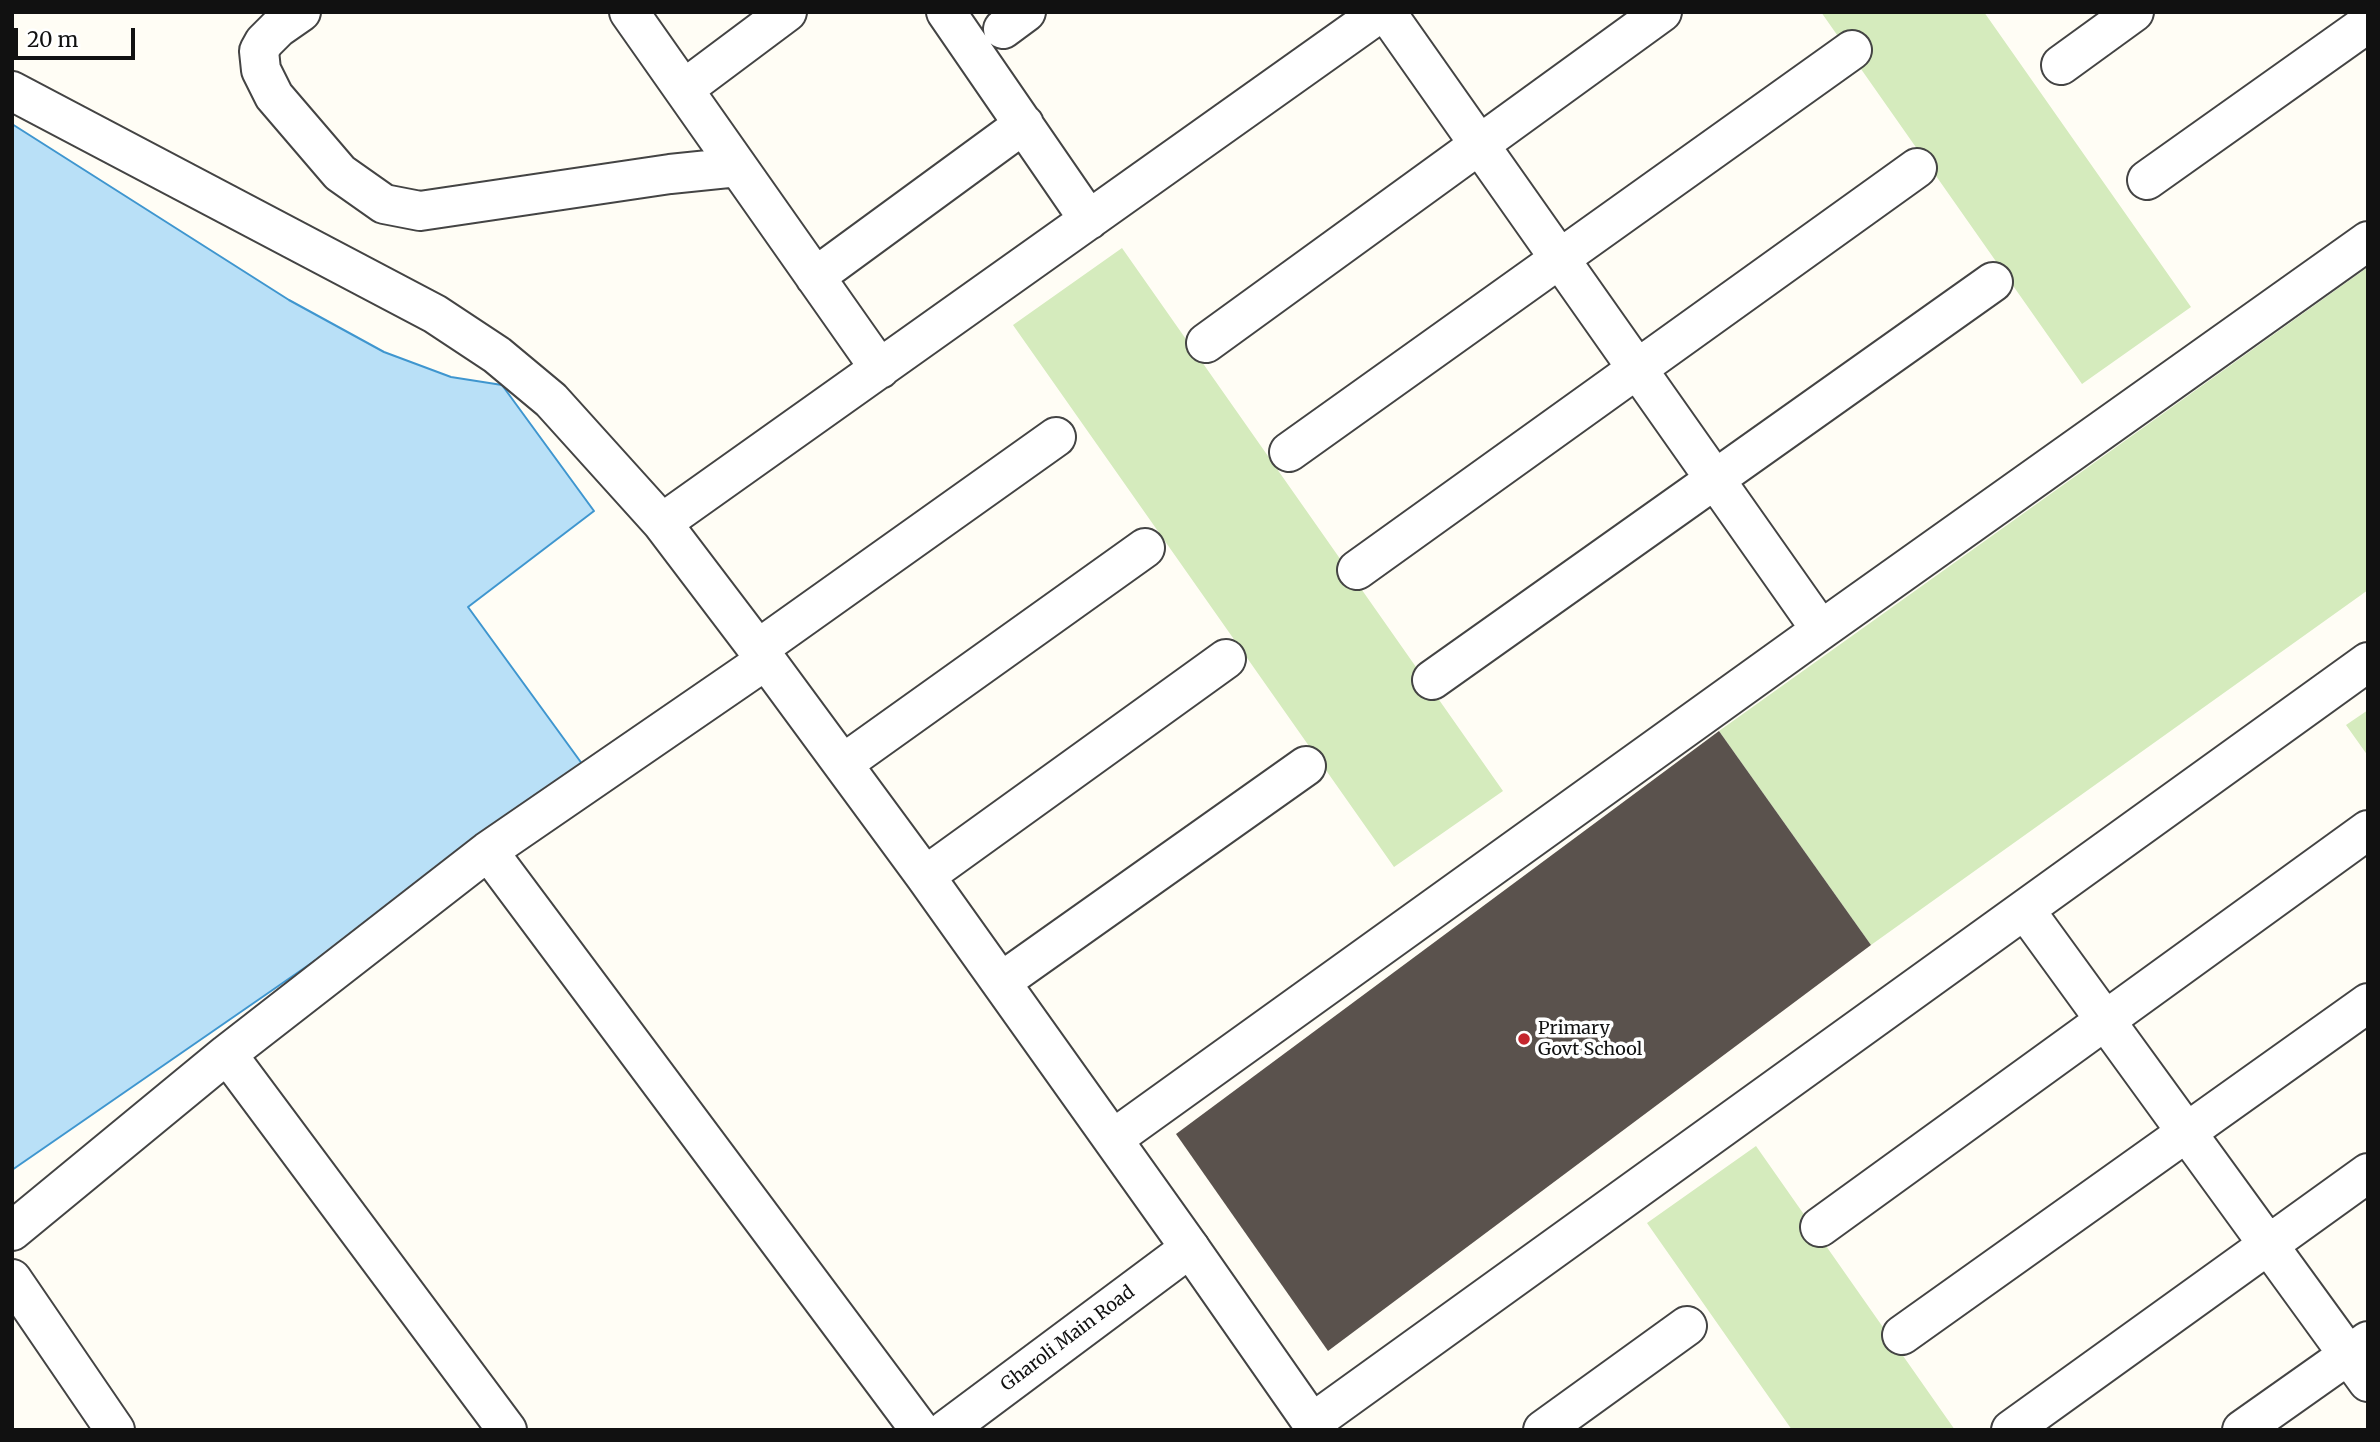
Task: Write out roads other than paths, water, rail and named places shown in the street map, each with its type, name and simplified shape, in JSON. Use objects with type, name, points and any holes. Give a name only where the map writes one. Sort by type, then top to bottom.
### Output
[{"type":"street","points":[[301,12],[264,42],[260,51],[261,70],[274,96],[340,173],[384,204],[420,211],[670,174],[738,167]]},
{"type":"street","points":[[629,12],[880,369]]},
{"type":"street","points":[[684,89],[787,12]]},
{"type":"street","points":[[946,12],[1089,220]]},
{"type":"street","points":[[662,523],[1383,12],[1821,630]]},
{"type":"street","points":[[1206,343],[1662,12]]},
{"type":"street","points":[[2061,65],[2134,12]]},
{"type":"street","points":[[2147,180],[2368,23]]},
{"type":"street","points":[[1289,452],[1852,50]]},
{"type":"street","points":[[12,91],[435,314],[497,355],[551,400],[662,523],[844,763],[1315,1426],[2368,662]]},
{"type":"street","points":[[816,277],[1024,124]]},
{"type":"street","points":[[1357,570],[1917,168]]},
{"type":"street","points":[[1113,1139],[2368,241]]},
{"type":"street","points":[[1433,680],[1993,282]]},
{"type":"street","points":[[12,1231],[227,1054],[488,851],[762,655],[1056,438]]},
{"type":"street","points":[[844,763],[1145,548]]},
{"type":"street","points":[[925,876],[1226,659]]},
{"type":"street","points":[[1002,982],[1306,766]]},
{"type":"street","points":[[1820,1227],[2368,830]]},
{"type":"street","points":[[488,851],[920,1430]]},
{"type":"street","points":[[2025,910],[2268,1245],[2361,1359],[2242,1430]]},
{"type":"street","points":[[1902,1335],[2368,1003]]},
{"type":"street","points":[[227,1054],[507,1430]]},
{"type":"street","points":[[2011,1430],[2368,1173]]},
{"type":"street","name":"Gharoli Main Road","points":[[946,1430],[1190,1248]]},
{"type":"street","points":[[12,1279],[115,1430]]},
{"type":"street","points":[[1543,1430],[1687,1326]]},
{"type":"water","points":[[12,124],[289,300],[384,352],[451,377],[502,385],[594,511],[468,607],[588,772],[12,1170]]},
{"type":"place","name":"Primary Govt School","points":[[1524,1039]]}]
